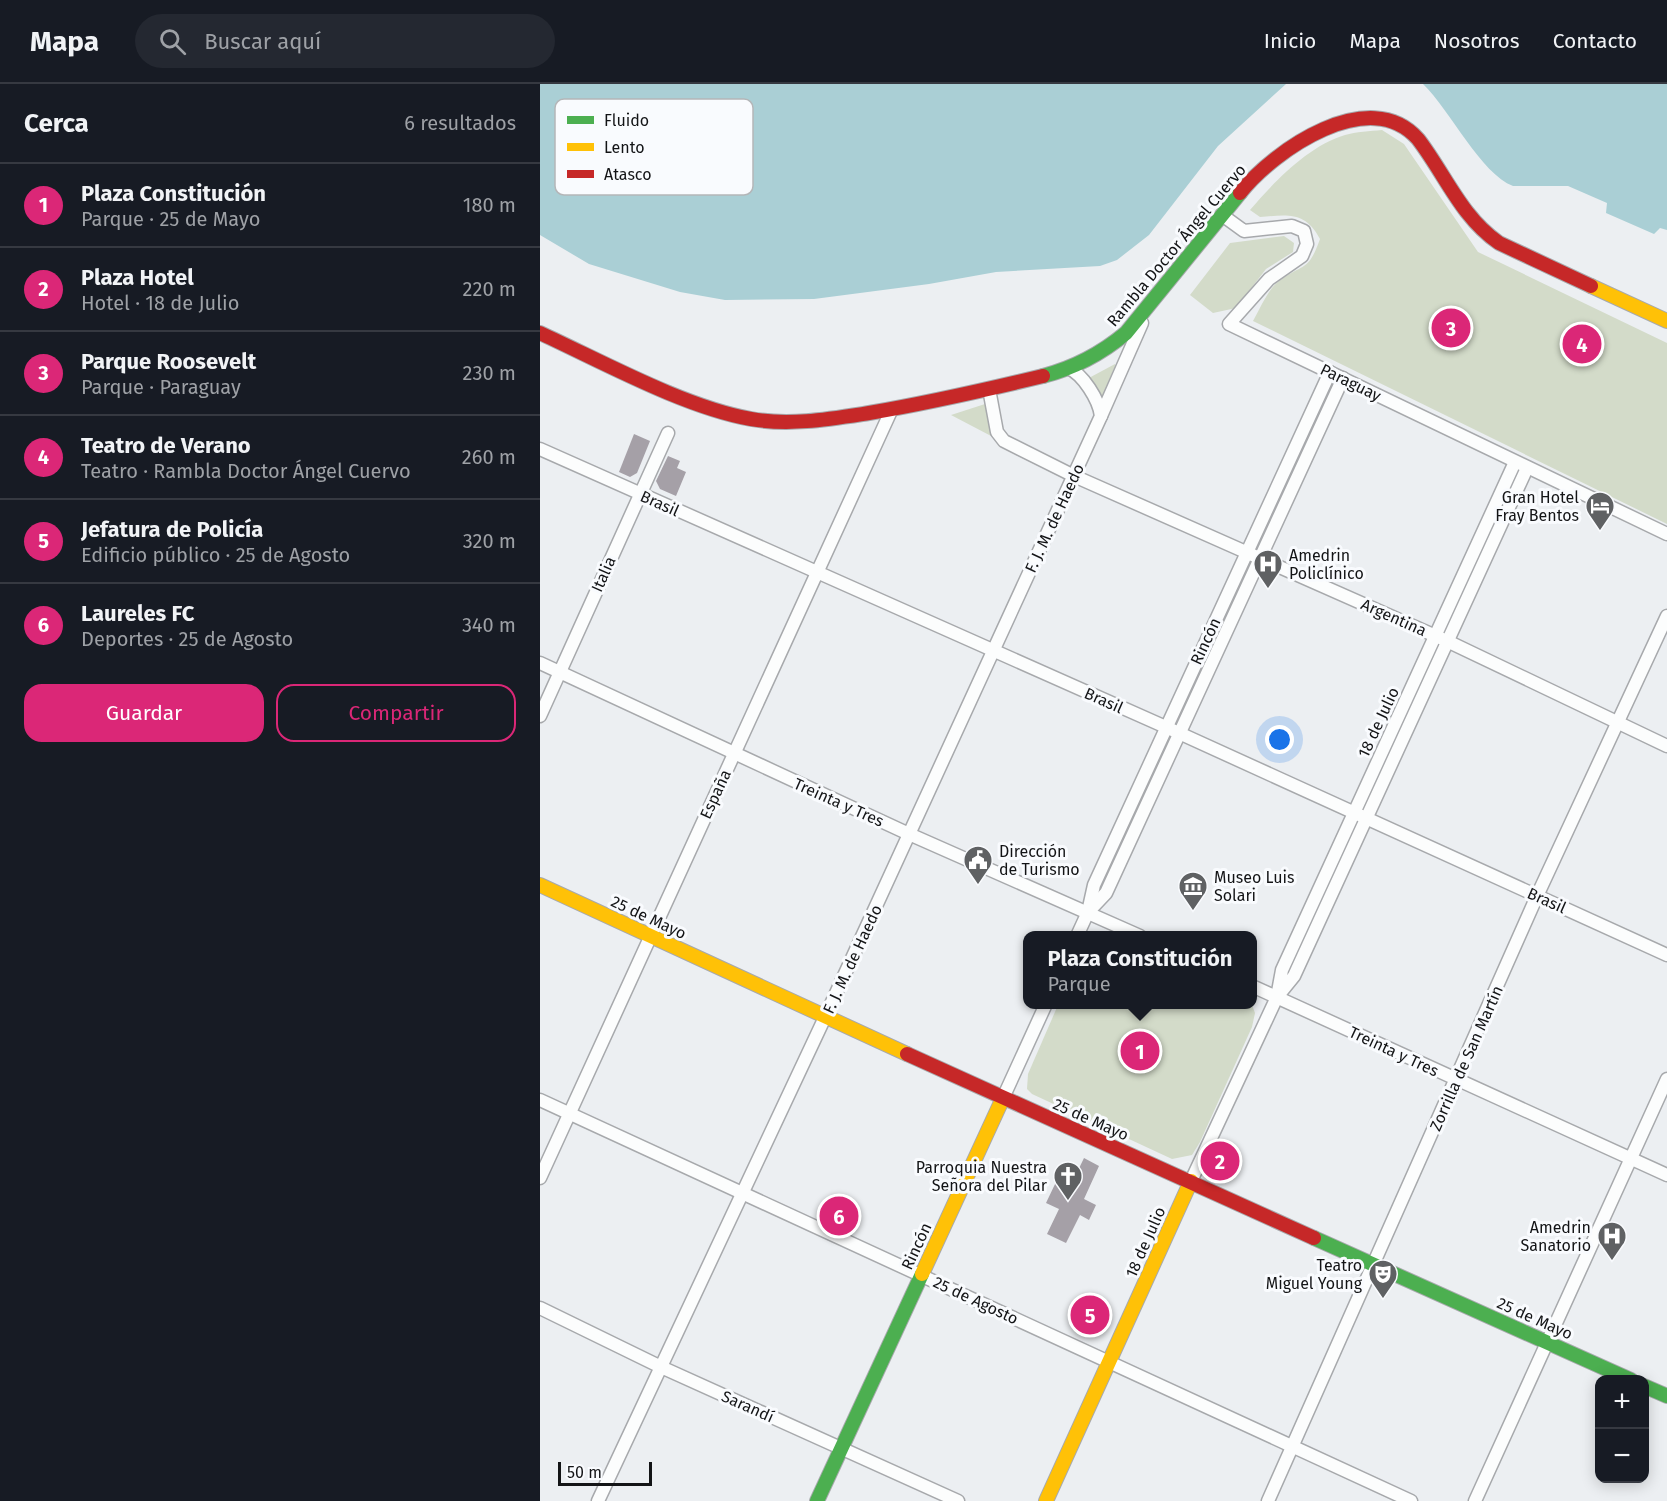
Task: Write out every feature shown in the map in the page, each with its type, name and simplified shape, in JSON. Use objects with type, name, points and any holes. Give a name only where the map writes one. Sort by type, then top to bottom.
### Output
[{"type":"street","name":"Rambla Doctor Ángel Cuervo","points":[[540,333],[682,398],[732,415],[789,422],[891,411],[989,389],[1068,368],[1097,355],[1117,341],[1267,162],[1312,131],[1346,118],[1388,117],[1398,121],[1416,137],[1462,206],[1480,227],[1499,243],[1667,321]]},
{"type":"street","name":"Paraguay","points":[[1222,215],[1244,231],[1292,226],[1304,231],[1307,244],[1302,256],[1269,279],[1229,324],[1667,534]]},
{"type":"street","name":"F. J. M. de Haedo","points":[[598,1501],[826,1016],[1074,476],[1133,339],[1159,291]]},
{"type":"street","points":[[1068,368],[1077,374],[1097,403],[1101,416]]},
{"type":"street","name":"Rincón","points":[[1079,931],[1088,912],[1094,885],[1330,372]]},
{"type":"street","name":"Rincón","points":[[1088,912],[1106,893],[1262,558],[1342,378]]},
{"type":"street","name":"Argentina","points":[[989,389],[997,432],[1004,441],[1074,476],[1441,638],[1667,746]]},
{"type":"street","name":"España","points":[[540,1178],[891,411]]},
{"type":"street","name":"Italia","points":[[540,716],[668,433]]},
{"type":"street","name":"Brasil","points":[[540,449],[1180,733],[1667,955]]},
{"type":"street","name":"18 de Julio","points":[[1046,1501],[1277,997],[1282,970],[1360,816],[1441,638],[1515,462]]},
{"type":"street","name":"18 de Julio","points":[[1441,638],[1527,468]]},
{"type":"street","name":"Zorrilla de San Martín","points":[[1268,1501],[1537,896],[1667,616]]},
{"type":"street","name":"Treinta y Tres","points":[[540,663],[734,755],[1129,931]]},
{"type":"street","name":"25 de Mayo","points":[[540,885],[1004,1098],[1620,1375]]},
{"type":"street","name":"Treinta y Tres","points":[[1257,988],[1667,1175]]},
{"type":"street","name":"Rincón","points":[[817,1501],[1044,1009]]},
{"type":"street","points":[[1475,1501],[1667,1079]]},
{"type":"street","name":"25 de Agosto","points":[[540,1100],[742,1195],[1411,1501]]},
{"type":"street","name":"Sarandí","points":[[540,1308],[661,1367],[958,1501]]},
{"type":"street","points":[[1649,1388],[1667,1396]]},
{"type":"green space","points":[[1382,130],[1404,144],[1478,252],[1667,343],[1667,524],[1253,321],[1271,289],[1287,275],[1308,262],[1320,239],[1302,219],[1287,216],[1260,217],[1250,210],[1281,177],[1318,147],[1345,135]]},
{"type":"green space","points":[[1284,236],[1294,243],[1293,252],[1266,269],[1236,308],[1213,313],[1190,295],[1230,243]]},
{"type":"green space","points":[[1115,364],[1115,366],[1101,400],[1087,379]]},
{"type":"green space","points":[[985,404],[993,437],[951,415]]},
{"type":"green space","points":[[1056,1009],[1254,1009],[1255,1013],[1252,1027],[1192,1155],[1172,1159],[1032,1094],[1027,1089],[1028,1074]]},
{"type":"water","points":[[540,84],[1286,84],[1218,146],[1149,235],[1117,260],[1100,266],[996,272],[929,284],[814,299],[725,300],[680,292],[589,264],[540,235]]},
{"type":"water","points":[[1423,84],[1667,84],[1667,230],[1660,228],[1654,234],[1606,213],[1607,203],[1568,186],[1513,186],[1501,179],[1489,169]]},
{"type":"building","points":[[634,434],[650,441],[637,473],[630,477],[619,472]]},
{"type":"building","points":[[668,456],[680,461],[677,468],[686,472],[676,496],[660,489],[656,481]]},
{"type":"building","name":"Parroquia Nuestra Señora del Pilar","points":[[1084,1158],[1099,1166],[1084,1199],[1096,1205],[1089,1220],[1080,1215],[1066,1243],[1047,1234],[1059,1209],[1046,1203],[1056,1182],[1069,1189]]},
{"type":"traffic: fast","points":[[1043,376],[1087,359],[1126,333],[1240,193]]},
{"type":"traffic: fast","points":[[1314,1238],[1620,1375]]},
{"type":"traffic: fast","points":[[817,1501],[922,1274]]},
{"type":"traffic: fast","points":[[1649,1388],[1667,1396]]},
{"type":"traffic: slow","points":[[1591,286],[1667,321]]},
{"type":"traffic: slow","points":[[540,885],[907,1054]]},
{"type":"traffic: slow","points":[[922,1274],[1003,1098]]},
{"type":"traffic: slow","points":[[1046,1501],[1191,1181]]},
{"type":"traffic: jam","points":[[1240,193],[1275,159],[1324,129],[1350,121],[1375,118],[1398,124],[1418,139],[1464,208],[1486,233],[1499,243],[1591,286]]},
{"type":"traffic: jam","points":[[540,333],[617,370],[699,405],[766,421],[810,421],[869,413],[1043,376]]},
{"type":"traffic: jam","points":[[907,1054],[1314,1238]]},
{"type":"place","name":"Parque Roosevelt","points":[[1451,328]]},
{"type":"place","name":"Teatro de Verano","points":[[1582,344]]},
{"type":"place","name":"Gran Hotel Fray Bentos","points":[[1600,532]]},
{"type":"place","name":"Amedrin Policlínico","points":[[1268,590]]},
{"type":"place","name":"Dirección de Turismo","points":[[978,886]]},
{"type":"place","name":"Museo Luis Solari","points":[[1193,912]]},
{"type":"place","name":"Plaza Constitución","points":[[1140,1051]]},
{"type":"place","name":"Plaza Hotel","points":[[1220,1161]]},
{"type":"place","name":"Parroquia Nuestra Señora del Pilar","points":[[1068,1202]]},
{"type":"place","name":"Laureles FC","points":[[839,1216]]},
{"type":"place","name":"Amedrin Sanatorio","points":[[1612,1262]]},
{"type":"place","name":"Teatro Miguel Young","points":[[1383,1300]]},
{"type":"place","name":"Jefatura de Policía","points":[[1090,1315]]}]
